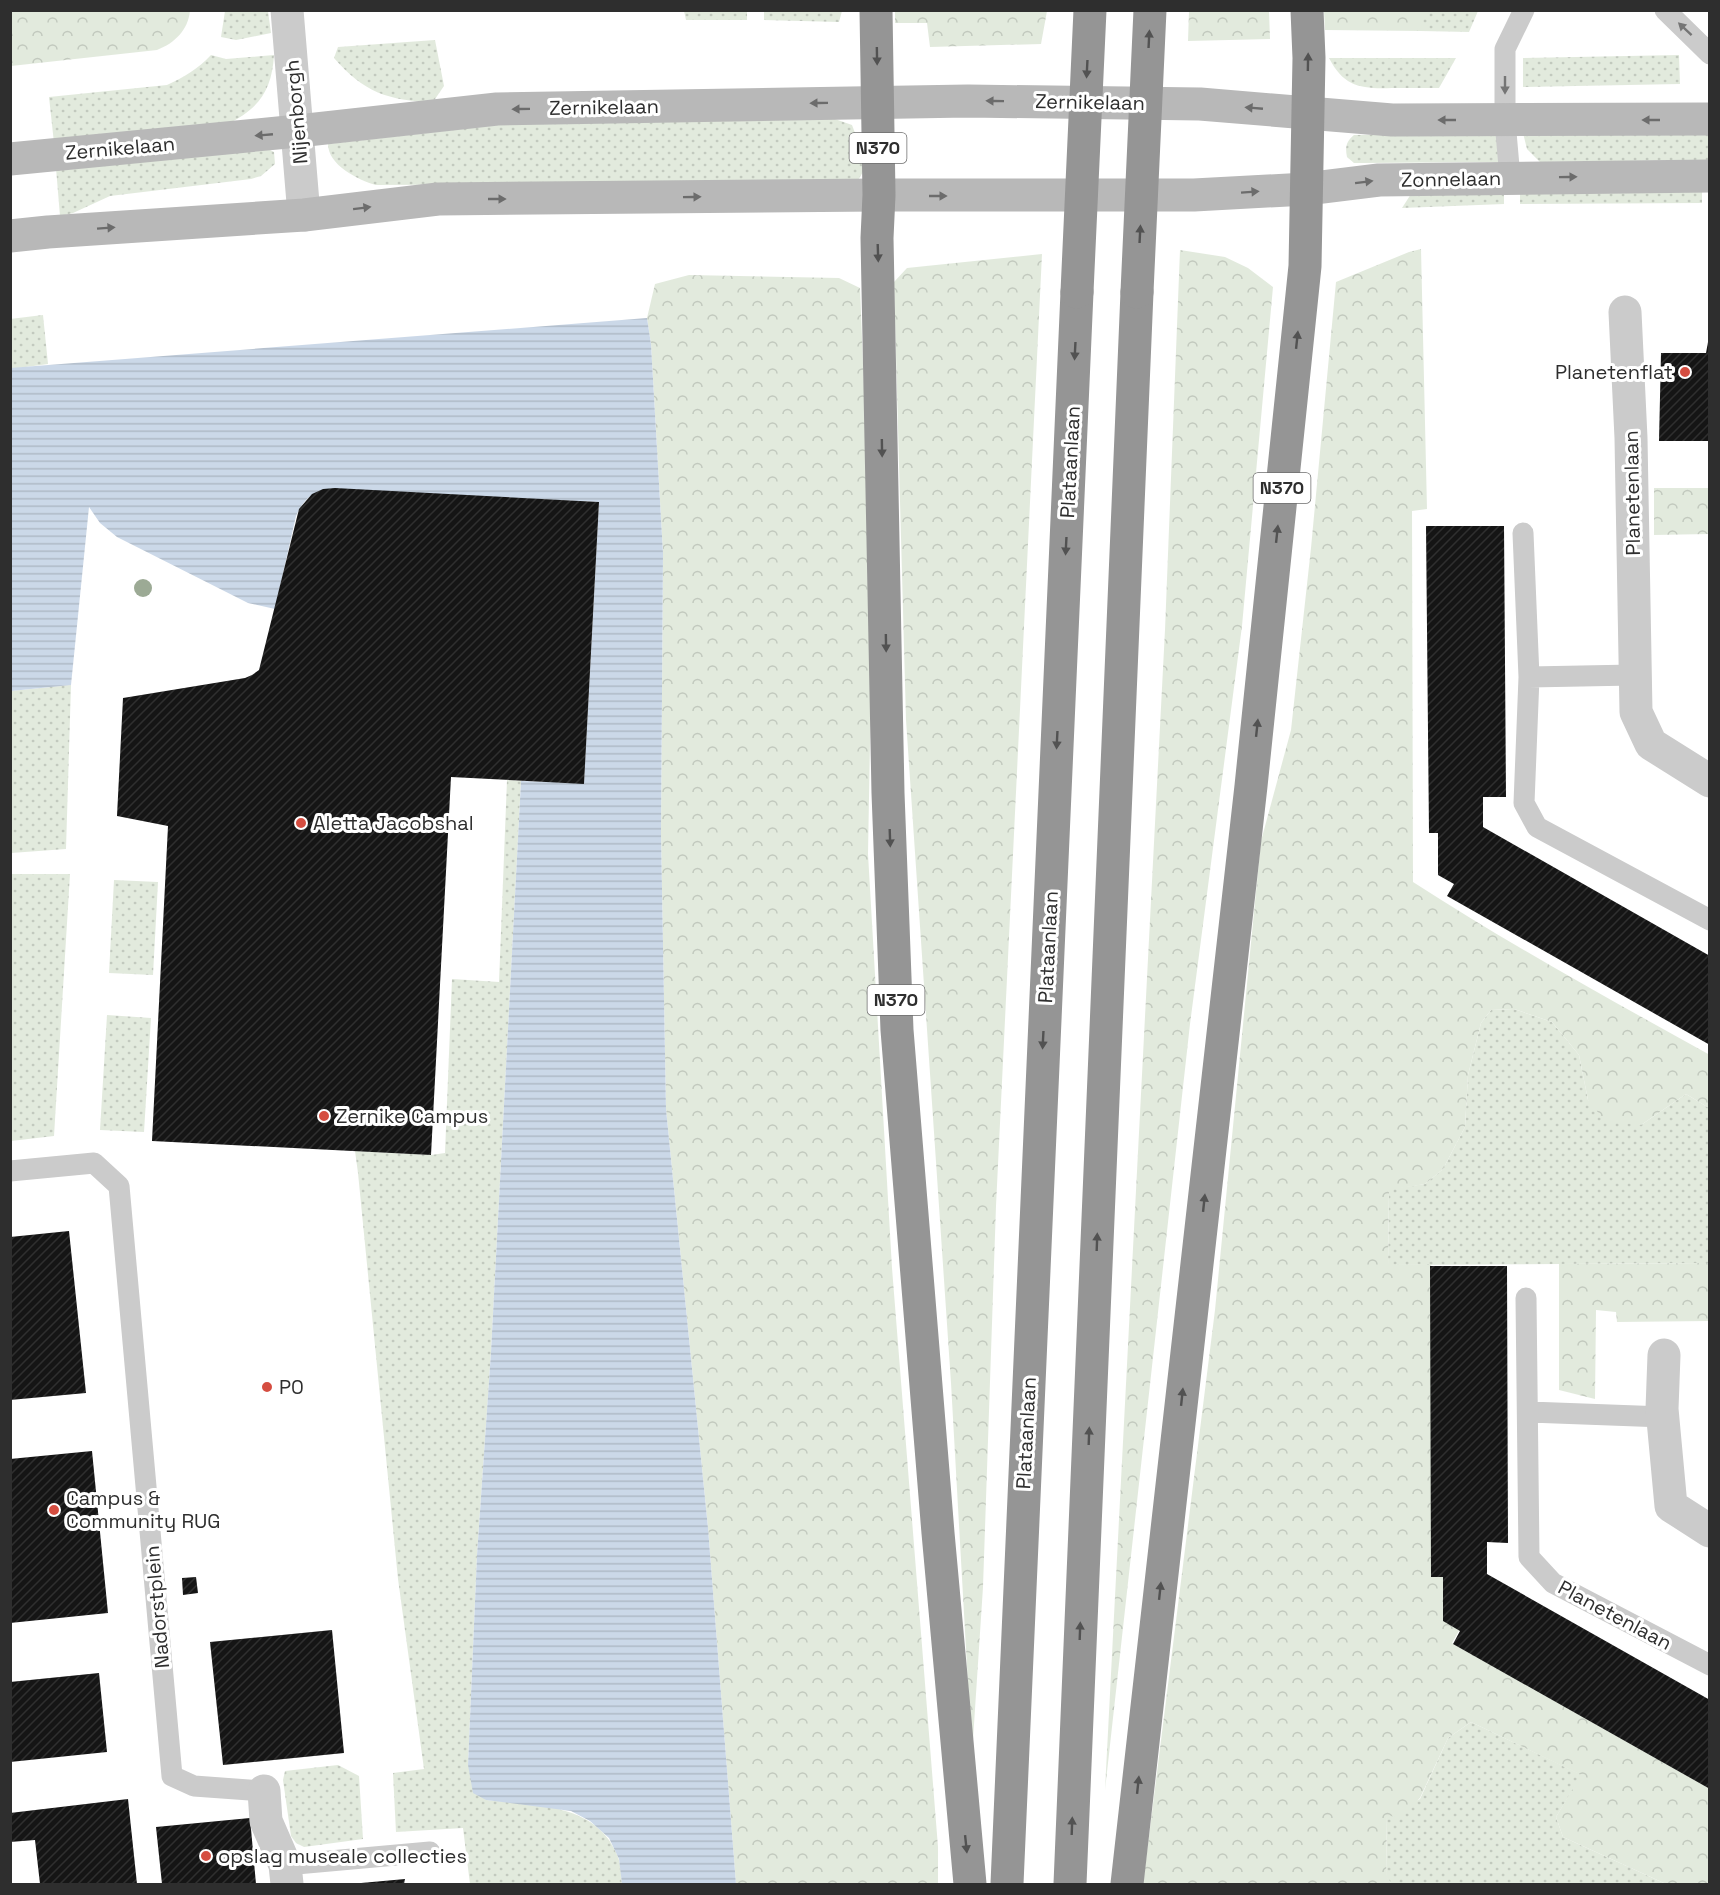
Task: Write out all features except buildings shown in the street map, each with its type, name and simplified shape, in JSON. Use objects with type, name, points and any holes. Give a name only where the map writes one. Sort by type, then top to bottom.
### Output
[{"type":"highway","name":"N370","points":[[876,10],[879,195],[877,238],[888,782],[897,1030],[938,1533],[970,1884]]},
{"type":"highway","name":"Plataanlaan","points":[[1007,1884],[1090,10]]},
{"type":"highway","points":[[1070,1884],[1150,10]]},
{"type":"highway","name":"N370","points":[[1127,1884],[1251,786],[1305,266],[1309,58],[1307,10]]},
{"type":"street","name":"Nijenborgh","points":[[287,10],[304,215]]},
{"type":"street","name":"Zernikelaan","points":[[10,159],[497,109],[877,101],[1200,104],[1308,113]]},
{"type":"street","points":[[1308,113],[1392,120],[1710,119]]},
{"type":"street","name":"Zonnelaan","points":[[879,195],[1194,195],[1306,189],[1378,180],[1710,176]]},
{"type":"street","points":[[10,237],[60,231],[304,215],[438,199],[879,195]]},
{"type":"street","name":"Planetenlaan","points":[[1625,312],[1631,438],[1636,712],[1651,744],[1710,781]]},
{"type":"street","points":[[1664,1354],[1662,1408],[1671,1506],[1710,1531]]},
{"type":"street","name":"Nadorstplein","points":[[264,1791],[266,1821],[286,1875]]},
{"type":"lane","points":[[1510,178],[1505,121],[1505,49],[1524,10]]},
{"type":"lane","points":[[1665,10],[1710,54]]},
{"type":"lane","points":[[1523,533],[1529,677],[1524,803],[1537,827],[1710,920]]},
{"type":"lane","points":[[1529,677],[1634,675]]},
{"type":"lane","name":"Nadorstplein","points":[[10,1171],[94,1163],[119,1186],[172,1776],[194,1786],[264,1791]]},
{"type":"lane","name":"Planetenlaan","points":[[1526,1298],[1529,1557],[1553,1583],[1710,1665]]},
{"type":"lane","points":[[1528,1412],[1664,1417]]},
{"type":"lane","points":[[286,1875],[430,1852]]},
{"type":"green space","points":[[764,10],[842,11],[839,22],[764,20]]},
{"type":"green space","points":[[895,10],[1047,11],[1041,44],[930,47],[927,23],[895,23]]},
{"type":"green space","points":[[1421,10],[1478,11],[1469,32],[1421,31]]},
{"type":"green space","points":[[10,11],[190,11],[187,24],[180,35],[157,50],[11,66]]},
{"type":"green space","points":[[225,11],[268,11],[271,33],[236,40],[221,37]]},
{"type":"green space","points":[[684,11],[747,11],[747,20],[686,20]]},
{"type":"green space","points":[[1189,11],[1269,11],[1270,39],[1188,41]]},
{"type":"green space","points":[[1324,11],[1421,11],[1421,31],[1325,30]]},
{"type":"green space","points":[[435,40],[444,86],[433,102],[390,97],[366,87],[334,58],[338,47]]},
{"type":"green space","points":[[211,55],[226,59],[274,55],[270,79],[261,98],[246,113],[236,119],[225,125],[54,143],[49,97],[167,85],[190,72]]},
{"type":"green space","points":[[1679,55],[1680,84],[1523,87],[1523,58]]},
{"type":"green space","points":[[1329,58],[1456,58],[1439,88],[1371,88],[1362,87],[1347,80]]},
{"type":"green space","points":[[832,118],[852,125],[867,165],[857,182],[376,185],[353,175],[338,165],[329,152],[328,144],[532,121]]},
{"type":"green space","points":[[1709,131],[1709,160],[1540,162],[1527,149],[1523,133]]},
{"type":"green space","points":[[1499,133],[1501,162],[1354,163],[1346,153],[1348,142],[1354,135]]},
{"type":"green space","points":[[268,149],[274,152],[275,164],[261,176],[110,196],[73,213],[60,216],[56,168]]},
{"type":"green space","points":[[1702,191],[1702,203],[1520,204],[1520,192]]},
{"type":"green space","points":[[1504,192],[1504,204],[1402,208],[1411,194]]},
{"type":"green space","points":[[1421,249],[1427,509],[1412,511],[1413,882],[1523,949],[1710,1055],[1709,1108],[1686,1094],[1641,1125],[1605,1121],[1588,1100],[1579,1055],[1552,1022],[1514,1009],[1491,1010],[1481,1023],[1468,1075],[1465,1127],[1443,1169],[1425,1184],[1389,1190],[1388,1265],[1431,1264],[1431,1575],[1443,1575],[1460,1629],[1452,1643],[1709,1788],[1709,1884],[1666,1884],[1563,1837],[1556,1817],[1581,1775],[1471,1722],[1448,1738],[1420,1798],[1399,1818],[1387,1815],[1386,1876],[1392,1884],[1143,1884],[1215,1310],[1261,841],[1291,730],[1336,282]]},
{"type":"green space","points":[[1180,250],[1225,257],[1248,268],[1273,287],[1242,626],[1190,1024],[1105,1790],[1165,630]]},
{"type":"green space","points":[[1042,254],[996,1206],[983,1587],[972,1755],[951,1383],[906,720],[894,282],[907,268]]},
{"type":"green space","points":[[689,275],[839,278],[860,288],[867,464],[871,687],[868,854],[892,1268],[938,1847],[938,1884],[736,1884],[708,1528],[666,1109],[661,833],[663,553],[651,344],[647,318],[655,284]]},
{"type":"green space","points":[[43,315],[48,364],[11,369],[10,319]]},
{"type":"green space","points":[[1654,488],[1709,488],[1709,534],[1654,535]]},
{"type":"green space","points":[[71,685],[66,849],[11,853],[11,691]]},
{"type":"green space","points":[[507,780],[521,781],[491,1352],[477,1555],[468,1765],[486,1800],[524,1803],[563,1810],[596,1826],[609,1839],[618,1857],[622,1884],[470,1884],[463,1828],[396,1832],[393,1773],[424,1769],[398,1579],[355,1151],[431,1155],[445,1153],[452,979],[499,982]]},
{"type":"green space","points":[[10,874],[70,874],[54,1136],[11,1141]]},
{"type":"green space","points":[[114,880],[158,882],[153,975],[109,973]]},
{"type":"green space","points":[[1514,1009],[1552,1022],[1579,1055],[1588,1100],[1641,1125],[1686,1094],[1709,1108],[1709,1263],[1388,1265],[1389,1189],[1425,1184],[1443,1169],[1465,1127],[1468,1075],[1481,1023],[1491,1010]]},
{"type":"green space","points":[[107,1015],[151,1018],[144,1132],[100,1130]]},
{"type":"green space","points":[[1709,1263],[1709,1321],[1617,1322],[1616,1312],[1596,1310],[1595,1399],[1559,1390],[1559,1264]]},
{"type":"green space","points":[[1471,1722],[1582,1775],[1556,1817],[1563,1837],[1666,1884],[1392,1884],[1386,1877],[1387,1814],[1420,1799],[1448,1738]]},
{"type":"green space","points":[[338,1765],[359,1776],[363,1839],[304,1847],[296,1843],[291,1836],[283,1780],[285,1771]]},
{"type":"water","points":[[647,318],[651,344],[663,553],[661,833],[666,1109],[708,1528],[736,1884],[622,1884],[619,1859],[609,1838],[590,1821],[571,1811],[486,1800],[473,1793],[468,1765],[477,1555],[491,1352],[521,781],[584,783],[599,502],[321,490],[308,498],[296,516],[275,609],[248,603],[117,537],[100,523],[89,507],[71,685],[11,691],[10,368]]},
{"type":"place","name":"Planetenflat","points":[[1685,372]]},
{"type":"place","name":"Aletta Jacobshal","points":[[301,823]]},
{"type":"place","name":"Zernike Campus","points":[[324,1116]]},
{"type":"place","name":"P0","points":[[267,1387]]},
{"type":"place","name":"Campus & Community RUG","points":[[54,1510]]},
{"type":"place","name":"opslag museale collecties","points":[[206,1856]]}]
